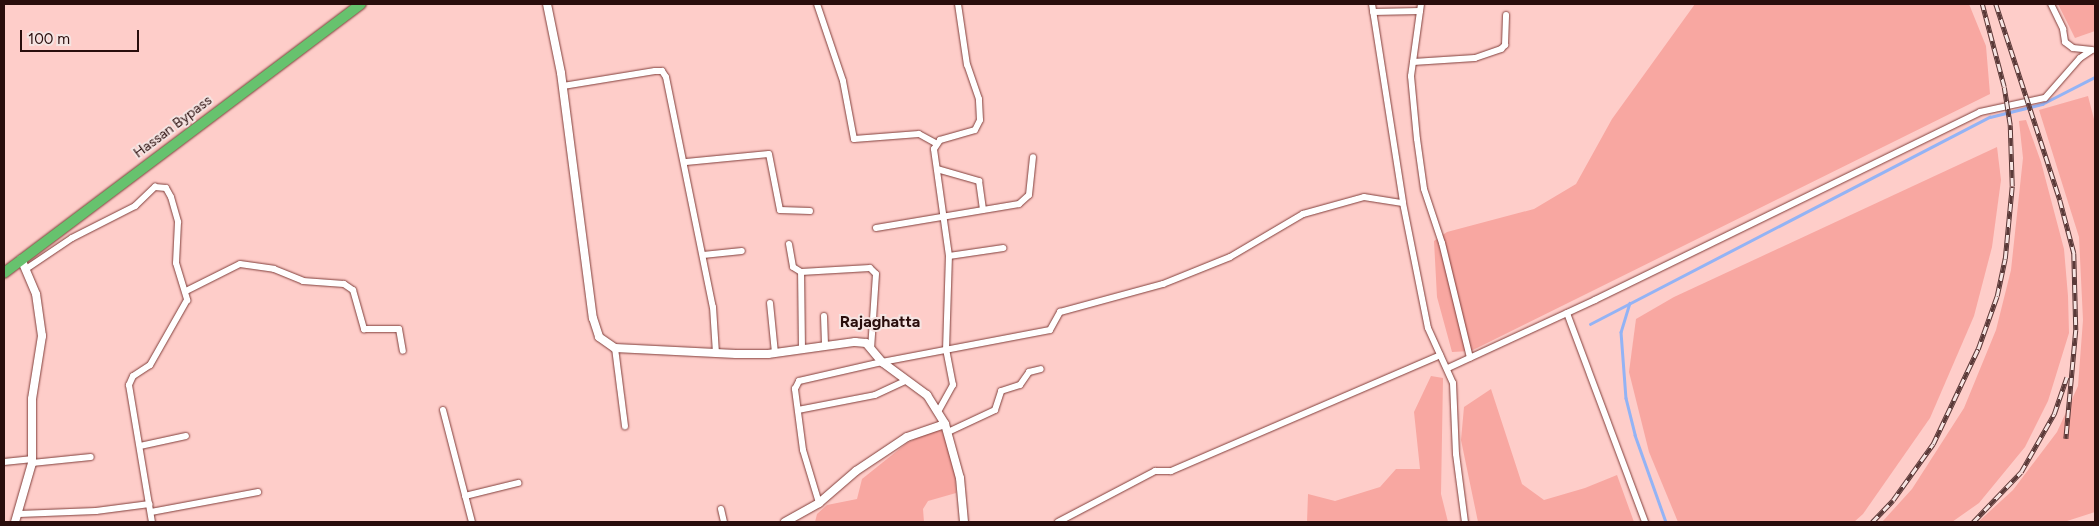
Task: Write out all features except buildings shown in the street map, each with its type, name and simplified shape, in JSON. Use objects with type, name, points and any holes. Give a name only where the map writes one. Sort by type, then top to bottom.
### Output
[{"type":"highway","name":"Hassan Bypass","points":[[4,273],[361,4]]},
{"type":"street","points":[[547,4],[563,86],[593,318],[599,337],[615,348],[716,352],[775,353],[855,342],[866,343],[882,362],[928,395],[939,410],[948,432],[960,478],[964,522]]},
{"type":"street","points":[[817,4],[843,81],[854,139],[920,134],[935,143],[974,130],[980,120],[979,99],[967,65],[958,4]]},
{"type":"street","points":[[1372,4],[1403,203],[1428,328],[1448,368],[1454,396],[1456,454],[1465,522]]},
{"type":"street","points":[[2051,4],[2064,29],[2065,42],[2073,48],[2094,50]]},
{"type":"street","points":[[1373,12],[1420,7],[1411,76],[1424,189],[1442,244],[1470,358]]},
{"type":"street","points":[[1413,62],[1475,58],[1501,50],[1505,44],[1506,15]]},
{"type":"street","points":[[1448,368],[1567,313],[1980,112],[2045,98],[2080,58],[2094,50]]},
{"type":"street","points":[[563,86],[662,71],[666,76],[672,115],[686,162],[713,307],[716,352]]},
{"type":"street","points":[[935,143],[949,256],[946,350],[952,389],[939,410]]},
{"type":"street","points":[[686,162],[769,154],[780,210],[810,211]]},
{"type":"street","points":[[876,228],[945,218],[1026,201],[1033,157]]},
{"type":"street","points":[[937,168],[978,181],[983,210]]},
{"type":"street","points":[[26,269],[72,238],[135,206],[161,185],[171,197],[177,216],[176,263],[186,291],[185,306],[150,364],[130,380],[152,522]]},
{"type":"street","points":[[819,503],[803,450],[796,389],[799,381],[882,362],[1050,330],[1060,312],[1163,284],[1230,257],[1304,214],[1364,197],[1403,203]]},
{"type":"street","points":[[789,244],[793,267],[801,272],[875,270],[871,349]]},
{"type":"street","points":[[949,256],[1003,248]]},
{"type":"street","points":[[703,255],[742,251]]},
{"type":"street","points":[[15,522],[19,514],[32,461],[32,398],[42,336],[36,294],[21,259]]},
{"type":"street","points":[[186,291],[240,264],[274,269],[303,281],[344,284],[353,290],[364,330],[399,329],[403,350]]},
{"type":"street","points":[[801,272],[802,350]]},
{"type":"street","points":[[770,303],[775,353]]},
{"type":"street","points":[[1567,313],[1645,522]]},
{"type":"street","points":[[824,316],[825,346]]},
{"type":"street","points":[[615,348],[625,426]]},
{"type":"street","points":[[1058,522],[1155,471],[1171,471],[1440,355]]},
{"type":"street","points":[[948,432],[995,410],[1001,391],[1020,385],[1029,372],[1041,369]]},
{"type":"street","points":[[798,410],[875,395],[907,380]]},
{"type":"street","points":[[443,410],[472,522]]},
{"type":"street","points":[[785,522],[819,503],[856,471],[908,437],[945,424]]},
{"type":"street","points":[[140,446],[186,436]]},
{"type":"street","points":[[4,462],[91,457]]},
{"type":"street","points":[[465,496],[518,484]]},
{"type":"street","points":[[151,512],[258,492]]},
{"type":"street","points":[[19,514],[96,511],[150,504]]},
{"type":"street","points":[[721,509],[724,522]]},
{"type":"shaded area","points":[[1695,4],[1969,4],[1986,46],[1990,94],[1471,351],[1452,352],[1437,297],[1434,241],[1447,232],[1534,209],[1576,184],[1612,119]]},
{"type":"shaded area","points":[[2058,4],[2095,4],[2095,31],[2075,38]]},
{"type":"shaded area","points":[[2088,96],[2095,123],[2095,512],[2064,522],[1978,522],[2013,490],[2057,432],[2078,386],[2083,320],[2079,237],[2039,110]]},
{"type":"shaded area","points":[[2026,120],[2041,162],[2064,249],[2068,296],[2069,333],[2048,401],[2025,447],[1979,503],[1952,522],[1882,522],[1912,489],[1964,408],[1996,330],[2011,270],[2023,158],[2019,121]]},
{"type":"shaded area","points":[[1997,147],[2001,180],[1992,247],[1974,316],[1930,418],[1863,514],[1854,522],[1678,522],[1649,452],[1629,372],[1636,319],[1674,297]]},
{"type":"shaded area","points":[[1431,376],[1443,378],[1441,494],[1448,522],[1307,522],[1308,494],[1335,501],[1380,487],[1396,469],[1420,469],[1414,412]]},
{"type":"shaded area","points":[[1491,389],[1522,484],[1544,500],[1585,488],[1617,475],[1634,522],[1478,522],[1461,440],[1464,407]]},
{"type":"shaded area","points":[[942,430],[955,471],[956,493],[928,501],[923,509],[924,522],[815,522],[817,514],[827,505],[857,499],[862,479],[907,443],[929,432]]},
{"type":"waterway","points":[[1590,324],[1990,117],[2042,104],[2095,77]]},
{"type":"waterway","points":[[1630,303],[1621,332],[1626,398],[1635,435],[1666,522]]},
{"type":"railway","points":[[1872,522],[1893,500],[1933,444],[1978,349],[1997,296],[2005,259],[2012,186],[2010,125],[2004,87],[1982,4]]},
{"type":"railway","points":[[1996,4],[2060,200],[2074,253],[2076,330],[2066,439]]},
{"type":"railway","points":[[1973,522],[2021,472],[2054,414],[2067,377]]},
{"type":"district","name":"Rajaghatta","points":[[880,322]]}]
